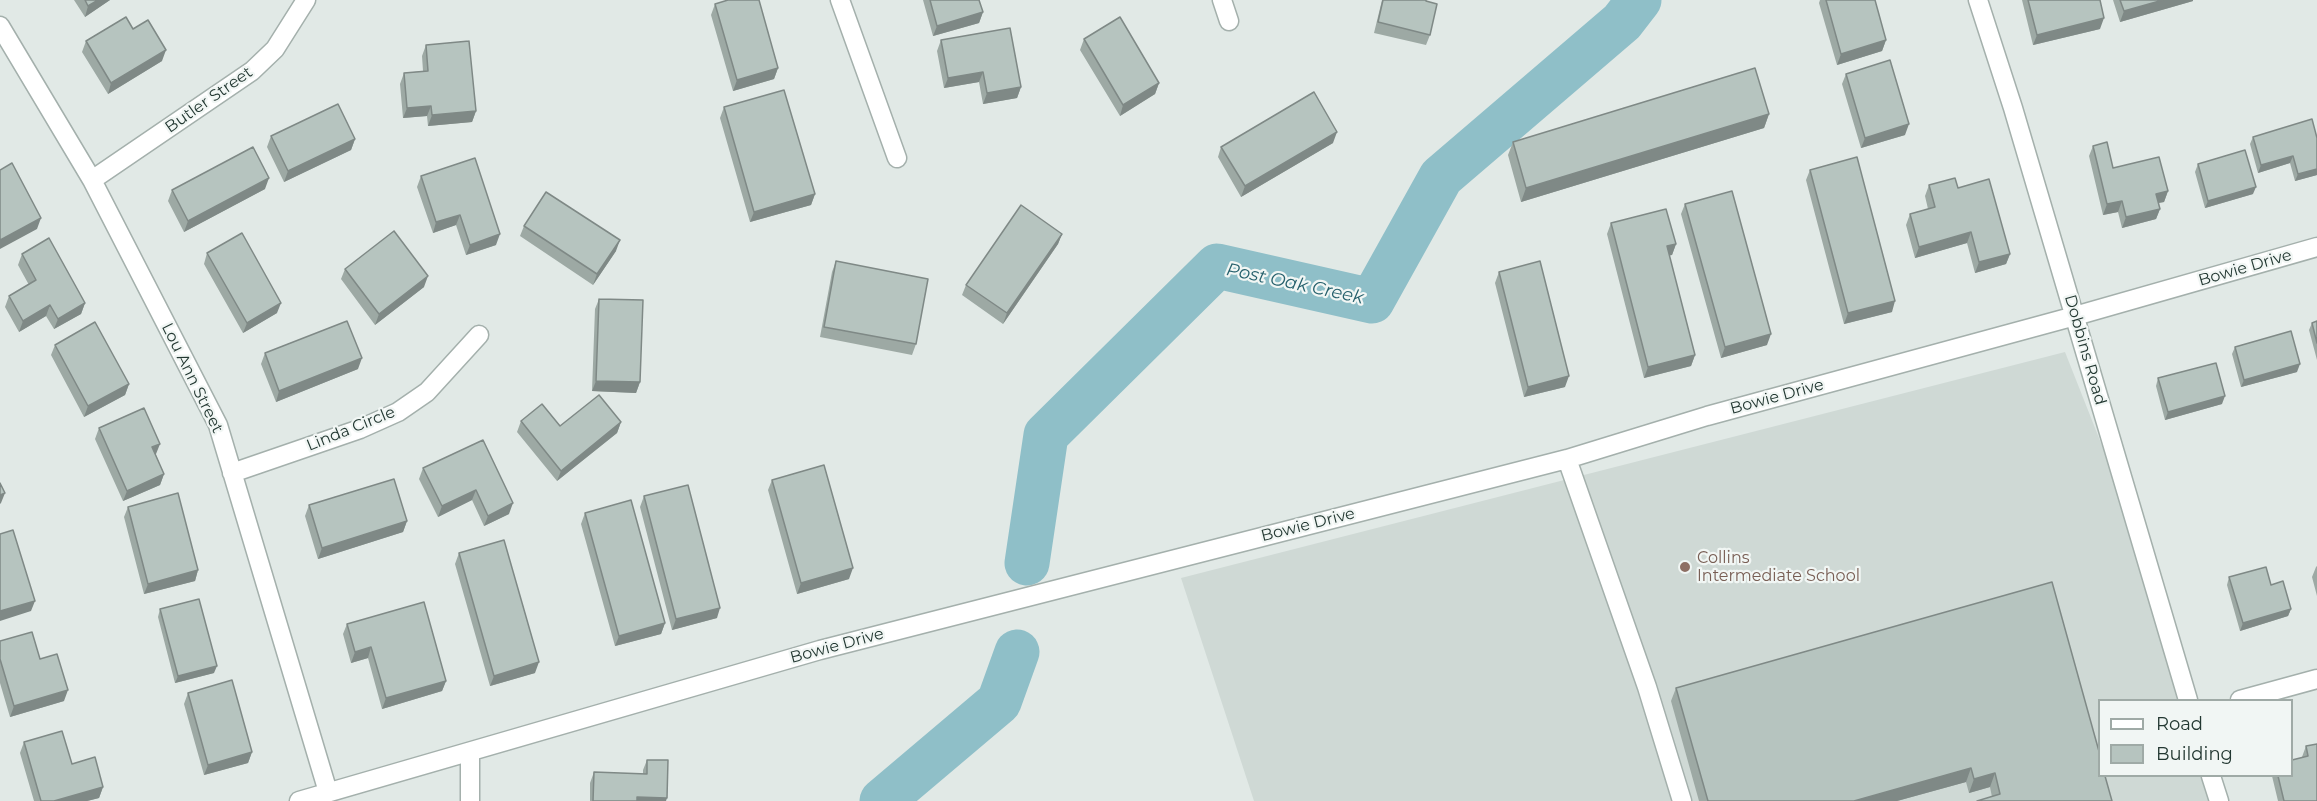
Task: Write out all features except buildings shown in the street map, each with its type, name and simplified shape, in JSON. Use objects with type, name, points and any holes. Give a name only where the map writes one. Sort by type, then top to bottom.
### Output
[{"type":"street","name":"Butler Street","points":[[92,180],[252,71],[275,49],[306,0]]},
{"type":"street","points":[[840,0],[897,158]]},
{"type":"street","points":[[1221,0],[1229,21]]},
{"type":"street","name":"Dobbins Road","points":[[1978,0],[2013,108],[2188,699]]},
{"type":"street","name":"Lou Ann Street","points":[[0,26],[92,180],[218,425],[328,792]]},
{"type":"street","name":"Bowie Drive","points":[[299,801],[820,650],[1566,459],[1707,416],[2075,316],[2317,247]]},
{"type":"street","name":"Linda Circle","points":[[232,473],[360,429],[398,412],[427,392],[479,335]]},
{"type":"street","points":[[1566,459],[1647,687],[1682,801]]},
{"type":"street","points":[[2245,699],[2317,679]]},
{"type":"street","points":[[470,752],[470,801]]},
{"type":"street","points":[[2211,777],[2219,801]]},
{"type":"shaded area","name":"Collins Intermediate School","points":[[2065,352],[2146,557],[2188,699],[2098,699],[2098,777],[2209,777],[2217,801],[1254,801],[1181,578]]},
{"type":"waterway","name":"Post Oak Creek","points":[[1027,563],[1046,435],[1217,266],[1372,301],[1441,177],[1622,22],[1639,0]]},
{"type":"waterway","name":"Post Oak Creek","points":[[882,801],[999,702],[1017,652]]},
{"type":"place","name":"Collins Intermediate School","points":[[1685,567]]}]
